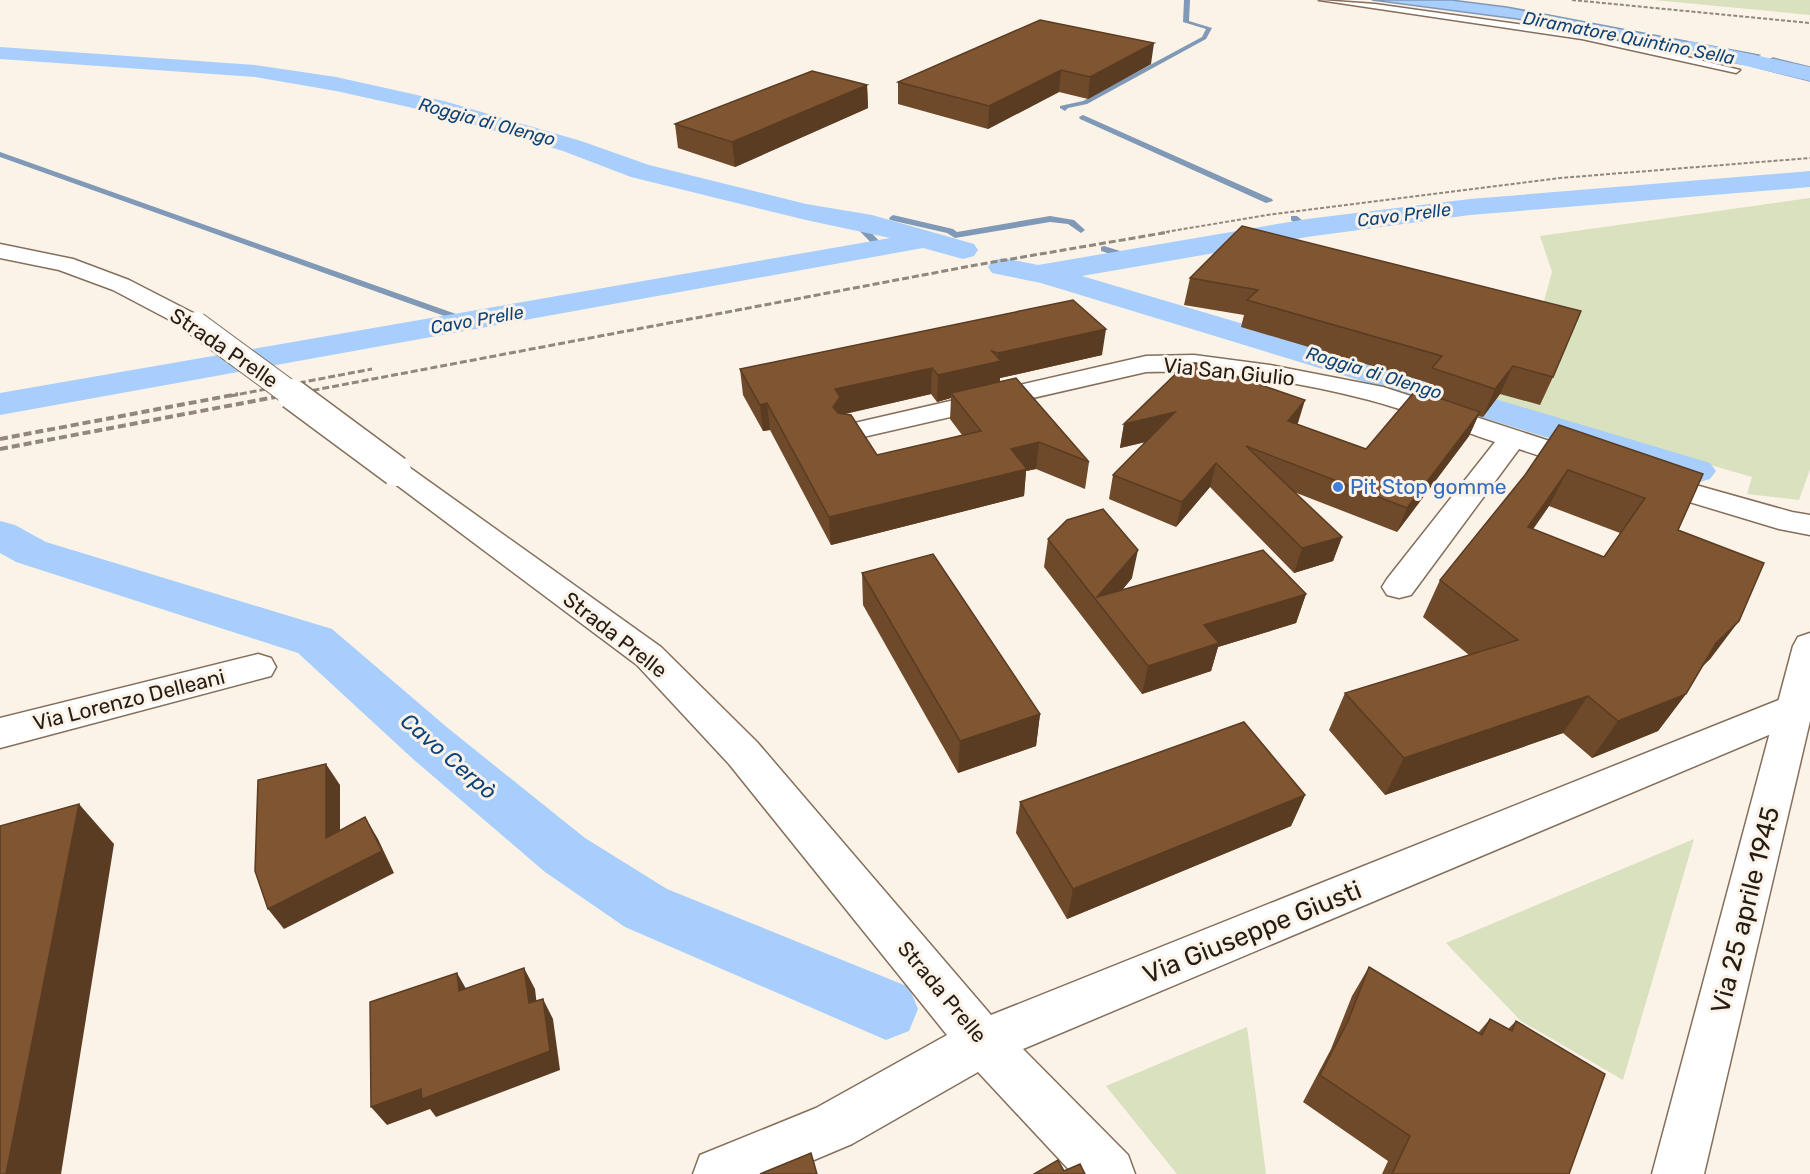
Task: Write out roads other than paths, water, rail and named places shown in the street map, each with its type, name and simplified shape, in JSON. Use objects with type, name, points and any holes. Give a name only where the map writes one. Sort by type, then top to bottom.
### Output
[{"type":"street","name":"Strada Prelle","points":[[0,251],[64,264],[121,285],[196,324],[649,656],[743,753],[983,1042],[1109,1174]]},
{"type":"street","name":"Via San Giulio","points":[[850,432],[1146,364],[1216,366],[1379,381],[1443,413],[1512,439],[1790,522],[1810,525]]},
{"type":"street","points":[[1399,587],[1512,439]]},
{"type":"street","name":"Via 25 aprile 1945","points":[[1678,1174],[1810,646]]},
{"type":"street","name":"Via Lorenzo Delleani","points":[[0,733],[258,668]]},
{"type":"street","name":"Via Giuseppe Giusti","points":[[719,1174],[834,1126],[983,1042],[1794,709]]},
{"type":"lane","points":[[1323,0],[1465,16],[1682,56],[1736,70]]},
{"type":"water","points":[[1372,0],[1451,0],[1507,7],[1759,55],[1741,64],[1517,19]]},
{"type":"water","points":[[1773,58],[1810,67],[1810,81],[1755,67]]},
{"type":"waterway","points":[[1065,109],[1062,107],[1085,103],[1204,38],[1209,28],[1186,22],[1187,0]]},
{"type":"waterway","name":"Diramatore Quintino Sella","points":[[1690,47],[1810,74]]},
{"type":"waterway","name":"Roggia di Olengo","points":[[0,53],[255,71],[336,84],[436,106],[572,146],[640,171],[806,212],[872,224],[963,250]]},
{"type":"waterway","points":[[1083,117],[1269,201]]},
{"type":"waterway","points":[[0,154],[467,321]]},
{"type":"waterway","name":"Cavo Prelle","points":[[1003,267],[1038,274],[1307,228],[1470,207],[1810,179]]},
{"type":"waterway","points":[[893,218],[950,231],[955,235],[1050,219],[1071,222],[1081,230]]},
{"type":"waterway","points":[[1294,218],[1307,228]]},
{"type":"waterway","points":[[855,221],[881,248]]},
{"type":"waterway","name":"Cavo Prelle","points":[[0,404],[912,243]]},
{"type":"waterway","points":[[1104,249],[1130,257]]},
{"type":"waterway","name":"Roggia di Olengo","points":[[1051,276],[1696,471]]},
{"type":"waterway","name":"Cavo Cerpò","points":[[0,535],[31,552],[315,641],[431,744],[565,855],[646,908],[886,1009]]},
{"type":"railway","points":[[1572,0],[1810,23]]},
{"type":"railway","points":[[1160,233],[1267,215],[1560,178],[1810,158]]},
{"type":"railway","points":[[283,396],[976,265],[1169,232]]},
{"type":"railway","points":[[230,396],[372,369]]},
{"type":"railway","points":[[0,439],[238,394]]},
{"type":"railway","points":[[0,449],[291,394]]},
{"type":"place","name":"Pit Stop gomme","points":[[1338,487]]}]
